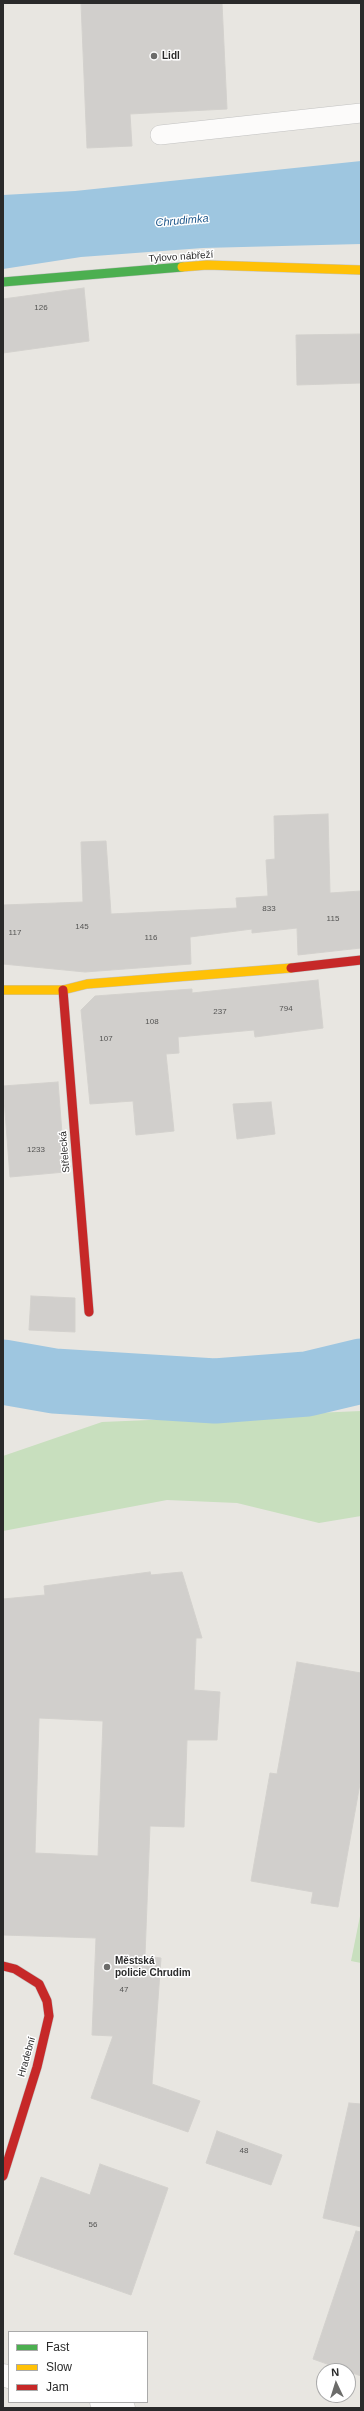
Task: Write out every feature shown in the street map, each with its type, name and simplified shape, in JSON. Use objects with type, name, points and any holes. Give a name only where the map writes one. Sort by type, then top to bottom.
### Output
[{"type":"street","name":"Tylovo nábřeží","points":[[3,282],[206,265],[361,270]]},
{"type":"street","points":[[3,990],[63,990],[87,984],[269,971],[361,960]]},
{"type":"street","name":"Střelecká","points":[[63,990],[89,1312]]},
{"type":"street","name":"Hradební","points":[[3,1966],[15,1970],[39,1984],[45,1997],[49,2016],[37,2067],[3,2176]]},
{"type":"street","points":[[105,2403],[124,2408]]},
{"type":"lane","points":[[160,135],[361,113]]},
{"type":"green space","points":[[361,1411],[361,1516],[319,1523],[237,1503],[167,1500],[3,1531],[3,1456],[102,1422]]},
{"type":"green space","points":[[361,1911],[361,1963],[351,1961]]},
{"type":"water","name":"Chrudimka","points":[[361,161],[361,244],[203,248],[81,257],[3,269],[3,195],[75,191]]},
{"type":"building","name":"Lidl","points":[[81,3],[222,3],[227,109],[130,114],[132,146],[87,148]]},
{"type":"building","points":[[84,288],[89,341],[3,353],[3,299]]},
{"type":"building","points":[[361,334],[361,383],[297,385],[296,335]]},
{"type":"building","points":[[328,814],[330,893],[361,891],[361,948],[298,955],[297,928],[252,933],[252,929],[190,937],[191,964],[85,972],[3,964],[3,905],[83,902],[81,842],[106,841],[111,914],[237,908],[236,898],[268,896],[266,860],[275,859],[274,816]]},
{"type":"building","points":[[318,980],[323,1028],[255,1037],[254,1030],[178,1037],[179,1053],[166,1054],[174,1131],[136,1135],[133,1101],[90,1104],[81,1010],[95,996],[192,989],[192,993]]},
{"type":"building","points":[[58,1082],[65,1172],[10,1177],[3,1086]]},
{"type":"building","points":[[271,1102],[275,1134],[237,1139],[233,1104]]},
{"type":"building","points":[[31,1296],[75,1298],[75,1332],[29,1330]]},
{"type":"building","points":[[150,1572],[151,1575],[182,1572],[202,1638],[196,1638],[194,1690],[220,1692],[217,1740],[187,1740],[184,1827],[150,1826],[145,1956],[161,1958],[152,2084],[200,2101],[188,2132],[91,2098],[113,2036],[92,2035],[96,1938],[3,1935],[3,1599],[45,1595],[44,1586]],"holes":[[[39,1718],[103,1721],[98,1856],[35,1853]]]},
{"type":"building","points":[[297,1662],[361,1673],[361,1778],[338,1907],[311,1903],[313,1892],[251,1881],[270,1773],[277,1774]]},
{"type":"building","points":[[349,2103],[361,2104],[361,2227],[323,2218]]},
{"type":"building","points":[[217,2131],[282,2155],[271,2185],[206,2163]]},
{"type":"building","points":[[100,2164],[168,2188],[131,2295],[14,2254],[41,2177],[90,2195]]},
{"type":"building","points":[[356,2231],[361,2232],[361,2376],[356,2374],[356,2363],[324,2363],[313,2359]]},
{"type":"waterway","points":[[3,1372],[54,1381],[215,1391],[307,1384],[361,1371]]},
{"type":"traffic: fast","points":[[3,282],[182,267]]},
{"type":"traffic: slow","points":[[182,267],[207,265],[361,270]]},
{"type":"traffic: slow","points":[[3,990],[63,990],[87,984],[291,968]]},
{"type":"traffic: jam","points":[[291,968],[361,960]]},
{"type":"traffic: jam","points":[[63,990],[89,1312]]},
{"type":"traffic: jam","points":[[3,1966],[15,1969],[39,1984],[47,2001],[49,2016],[37,2067],[3,2176]]},
{"type":"place","name":"Lidl","points":[[154,56]]},
{"type":"place","name":"Městská policie Chrudim","points":[[107,1967]]}]
